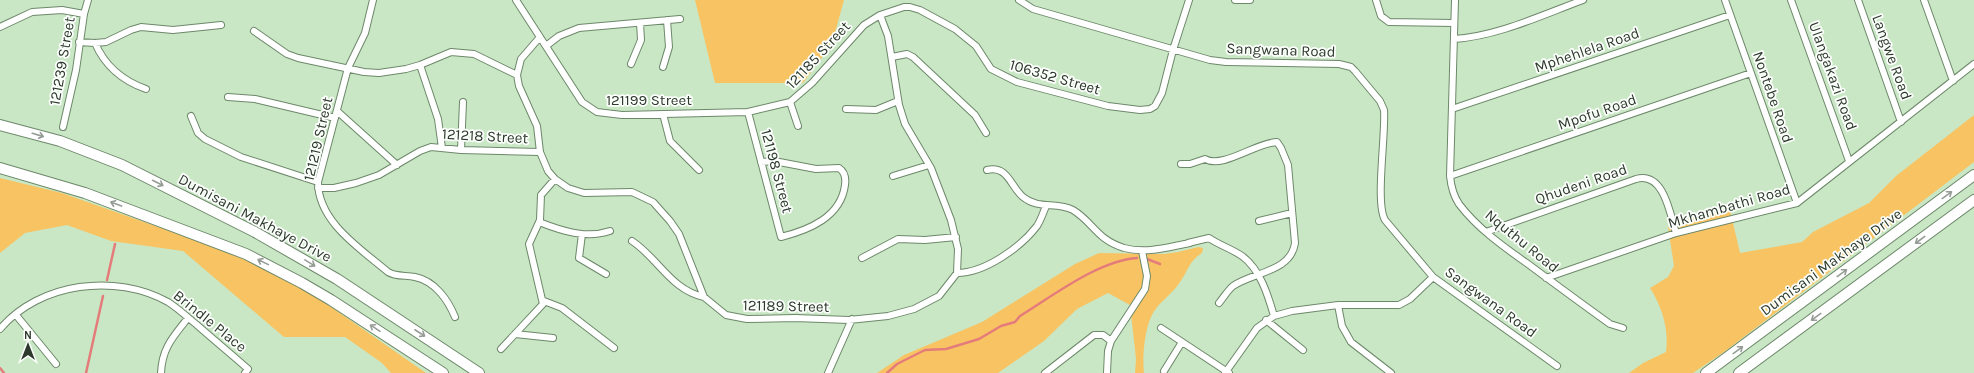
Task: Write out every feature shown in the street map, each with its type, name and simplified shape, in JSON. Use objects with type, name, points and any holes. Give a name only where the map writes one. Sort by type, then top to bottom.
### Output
[{"type":"main road","name":"Dumisani Makhaye Drive","points":[[0,125],[60,141],[122,165],[255,232],[337,279],[479,373]]},
{"type":"main road","points":[[0,168],[85,193],[199,235],[263,262],[331,300],[443,373]]},
{"type":"main road","name":"Dumisani Makhaye Drive","points":[[1706,373],[1974,175]]},
{"type":"main road","points":[[1739,373],[1974,200]]},
{"type":"street","name":"121239 Street","points":[[63,128],[76,70],[84,14],[88,0]]},
{"type":"street","name":"121219 Street","points":[[373,0],[365,33],[348,68],[318,185],[329,216],[344,234],[388,272],[395,275],[420,278],[434,287],[448,302],[455,317]]},
{"type":"street","name":"121199 Street","points":[[516,0],[582,102],[604,114],[748,112],[790,102]]},
{"type":"street","name":"Sangwana Road","points":[[1019,0],[1033,9],[1173,50],[1222,61],[1339,64],[1351,67],[1380,101],[1384,110],[1381,197],[1383,217],[1433,277],[1557,366]]},
{"type":"street","name":"106352 Street","points":[[864,25],[880,15],[904,7],[920,10],[966,37],[976,46],[991,69],[1003,76],[1017,82],[1108,106],[1140,110],[1150,109],[1159,100],[1189,0]]},
{"type":"street","points":[[1235,0],[1250,0]]},
{"type":"street","points":[[1376,0],[1381,16],[1389,22],[1454,23]]},
{"type":"street","name":"Nquthu Road","points":[[1455,0],[1450,176],[1451,189],[1459,204],[1486,232],[1610,324],[1623,328]]},
{"type":"street","points":[[1454,39],[1471,38],[1496,31],[1583,0]]},
{"type":"street","name":"Nontebe Road","points":[[1725,0],[1796,202]]},
{"type":"street","name":"Ulangakazi Road","points":[[1791,0],[1850,161]]},
{"type":"street","name":"Langwe Road","points":[[1858,0],[1901,122]]},
{"type":"street","points":[[1924,0],[1953,81]]},
{"type":"street","points":[[0,26],[32,12],[62,10],[84,14]]},
{"type":"street","points":[[880,15],[888,36],[898,102],[905,124],[929,165],[951,220],[958,249],[957,273],[979,269],[1007,253],[1038,225],[1046,206]]},
{"type":"street","name":"Mphehlela Road","points":[[1452,109],[1730,16]]},
{"type":"street","points":[[546,46],[559,36],[579,28],[680,19]]},
{"type":"street","points":[[664,67],[669,47],[667,20]]},
{"type":"street","points":[[631,64],[642,40],[640,23]]},
{"type":"street","points":[[80,42],[95,44],[110,41],[131,30],[141,27],[173,30],[221,25]]},
{"type":"street","name":"121185 Street","points":[[790,102],[812,83],[864,25]]},
{"type":"street","points":[[254,31],[286,54],[305,60],[379,73],[420,65],[444,53],[467,52],[517,75],[521,59],[540,37]]},
{"type":"street","points":[[95,44],[108,66],[132,83],[146,89]]},
{"type":"street","points":[[892,57],[907,54],[913,57],[975,115],[986,133]]},
{"type":"street","name":"Mkhambathi Road","points":[[1546,278],[1676,233],[1796,202],[1974,64]]},
{"type":"street","points":[[420,65],[438,119],[442,148]]},
{"type":"street","name":"Mpofu Road","points":[[1450,176],[1751,73]]},
{"type":"street","name":"121189 Street","points":[[517,75],[519,86],[537,126],[540,152],[548,171],[555,179],[568,188],[584,193],[632,192],[653,202],[670,221],[679,234],[704,297],[726,315],[736,318],[852,320],[888,316],[923,306],[939,296],[957,273]]},
{"type":"street","points":[[228,97],[255,99],[335,118]]},
{"type":"street","points":[[461,150],[463,102]]},
{"type":"street","points":[[790,102],[798,126]]},
{"type":"street","points":[[846,109],[876,110],[898,102]]},
{"type":"street","points":[[337,111],[397,165]]},
{"type":"street","name":"121198 Street","points":[[748,112],[761,162],[781,237],[813,227],[831,213],[842,198],[845,189],[844,173],[837,168],[816,169],[774,161],[761,162]]},
{"type":"street","points":[[664,114],[670,141],[699,170]]},
{"type":"street","points":[[191,116],[198,133],[205,139],[241,157],[318,185]]},
{"type":"street","points":[[1181,164],[1190,164],[1205,159],[1210,162],[1227,160],[1259,145],[1273,142],[1279,144],[1288,165],[1295,243],[1293,252],[1269,272],[1234,285],[1219,303]]},
{"type":"street","name":"121218 Street","points":[[318,185],[334,188],[356,184],[379,175],[431,147],[461,150],[540,152]]},
{"type":"street","points":[[893,176],[929,165]]},
{"type":"street","points":[[987,170],[995,168],[1002,170],[1022,197],[1033,203],[1046,206],[1067,207],[1078,214],[1104,240],[1125,248],[1142,251],[1209,238],[1242,256],[1258,275],[1268,297],[1274,316]]},
{"type":"street","name":"Qhudeni Road","points":[[1486,232],[1645,177],[1651,179],[1661,189],[1676,233]]},
{"type":"street","points":[[502,349],[540,308],[544,301],[530,247],[531,236],[539,222],[541,195],[555,179]]},
{"type":"street","points":[[1259,221],[1292,213]]},
{"type":"street","points":[[539,222],[582,234],[595,235],[610,231]]},
{"type":"street","points":[[582,234],[579,258],[606,274]]},
{"type":"street","points":[[862,258],[898,239],[925,240],[956,237]]},
{"type":"street","points":[[632,240],[649,254],[680,287],[689,293],[704,297]]},
{"type":"street","points":[[1178,245],[1190,242]]},
{"type":"street","points":[[1107,373],[1108,350],[1111,340],[1146,289],[1147,276],[1142,251]]},
{"type":"street","points":[[1161,328],[1227,372],[1257,328],[1266,320],[1274,316],[1292,311],[1338,305],[1403,304],[1433,277]]},
{"type":"street","name":"Brindle Place","points":[[0,329],[16,315],[40,299],[52,294],[81,286],[101,285],[140,290],[168,302],[188,318],[246,371]]},
{"type":"street","points":[[544,301],[562,308],[614,348]]},
{"type":"street","points":[[1338,305],[1342,326],[1351,342],[1391,373]]},
{"type":"street","points":[[16,315],[56,364]]},
{"type":"street","points":[[161,373],[162,359],[166,347],[188,318]]},
{"type":"street","points":[[828,373],[852,320]]},
{"type":"street","points":[[1266,320],[1302,350]]},
{"type":"street","points":[[515,334],[553,338]]},
{"type":"street","points":[[1045,373],[1094,335],[1103,335],[1111,340]]},
{"type":"street","points":[[1164,371],[1182,342]]},
{"type":"shaded area","points":[[695,0],[844,0],[833,40],[803,83],[715,83]]},
{"type":"shaded area","points":[[1974,115],[1974,162],[1724,352],[1693,373],[1629,373],[1643,363],[1666,352],[1667,343],[1664,318],[1650,288],[1668,277],[1674,266],[1668,227],[1682,221],[1730,210],[1740,253],[1802,242],[1813,232],[1869,203],[1896,176]]},
{"type":"shaded area","points":[[0,178],[62,193],[215,247],[256,264],[314,295],[426,373],[391,373],[382,363],[345,337],[284,337],[183,251],[111,241],[67,225],[25,233],[0,253]]},
{"type":"shaded area","points":[[1198,247],[1203,248],[1202,253],[1191,263],[1177,286],[1158,306],[1149,323],[1143,358],[1144,373],[1135,373],[1136,359],[1130,305],[1108,293],[1077,309],[1044,341],[998,373],[877,373],[904,355],[982,322],[1075,264],[1099,253],[1164,254]]},
{"type":"waterway","points":[[107,280],[115,244]]},
{"type":"waterway","points":[[887,373],[897,364],[925,350],[946,349],[979,339],[1001,326],[1015,322],[1020,316],[1092,272],[1122,260],[1137,258]]},
{"type":"waterway","points":[[1147,259],[1160,264]]},
{"type":"waterway","points":[[86,373],[103,296]]},
{"type":"waterway","points":[[0,368],[4,373]]}]
